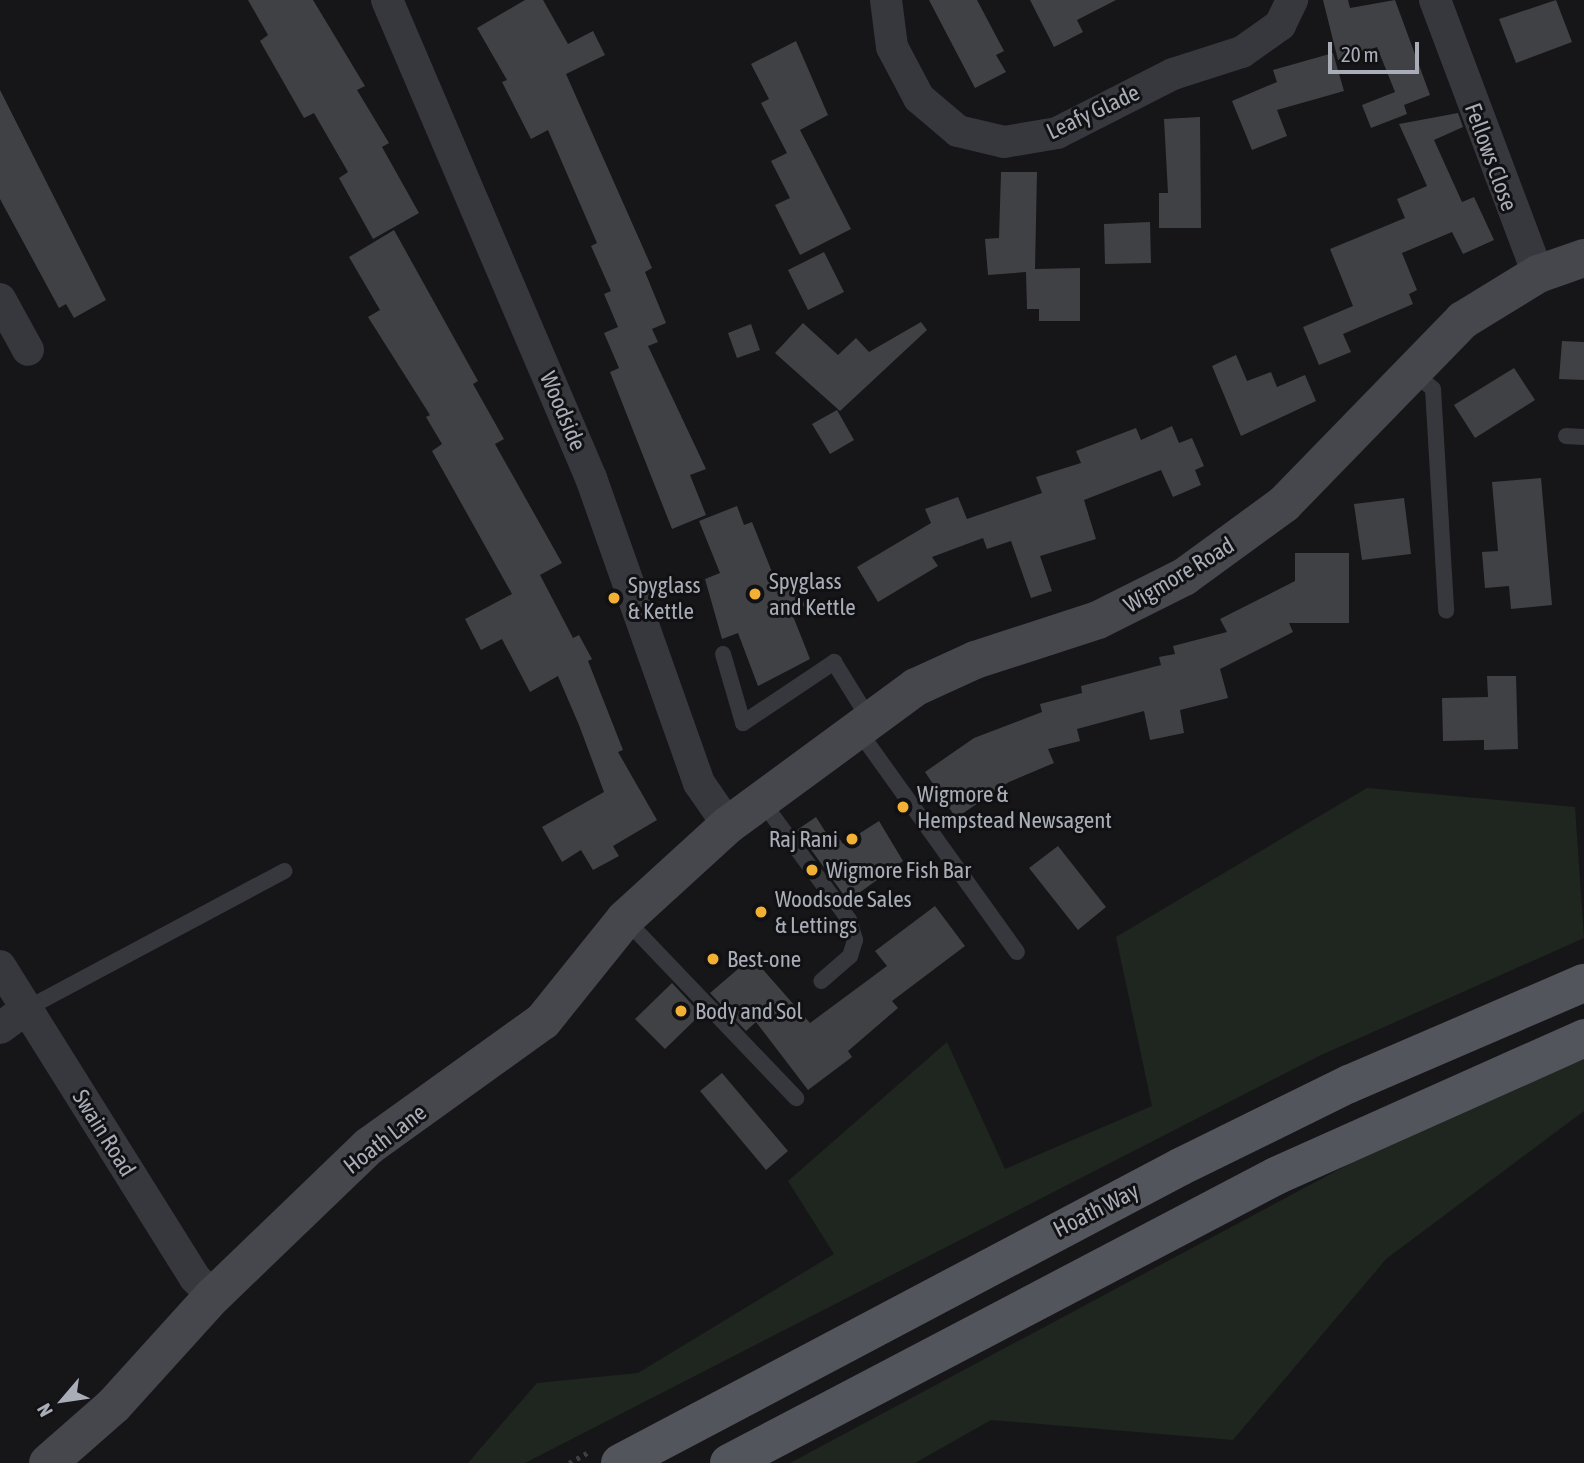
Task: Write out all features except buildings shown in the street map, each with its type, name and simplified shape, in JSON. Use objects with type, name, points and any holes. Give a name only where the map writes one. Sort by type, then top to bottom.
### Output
[{"type":"main road","name":"Hoath Way","points":[[620,1463],[1180,1167],[1349,1084],[1584,983]]},
{"type":"main road","points":[[729,1463],[1276,1176],[1584,1038]]},
{"type":"street","name":"Leafy Glade","points":[[886,0],[892,47],[919,99],[939,119],[979,137],[1004,142],[1057,133],[1173,74],[1211,66],[1261,41],[1280,25],[1292,0]]},
{"type":"street","name":"Fellows Close","points":[[1435,0],[1538,274]]},
{"type":"street","name":"Woodside","points":[[396,3],[591,478],[699,783],[728,825]]},
{"type":"street","name":"Wigmore Road","points":[[728,825],[862,723],[947,671],[1098,620],[1184,578],[1284,504],[1411,371],[1479,308],[1538,274],[1584,258]]},
{"type":"street","points":[[0,299],[28,351]]},
{"type":"street","name":"Hoath Lane","points":[[48,1463],[114,1405],[213,1296],[369,1146],[543,1021],[625,919],[728,825]]},
{"type":"street","name":"Swain Road","points":[[0,966],[195,1278],[213,1296]]},
{"type":"street","points":[[0,1028],[26,1009]]},
{"type":"lane","points":[[1411,371],[1433,389],[1446,611]]},
{"type":"lane","points":[[1566,436],[1584,437]]},
{"type":"lane","points":[[723,654],[743,723],[834,662],[862,723],[1017,952]]},
{"type":"lane","points":[[761,800],[849,920],[855,940],[850,956],[821,981]]},
{"type":"lane","points":[[26,1009],[284,871]]},
{"type":"lane","points":[[625,919],[796,1098]]},
{"type":"shaded area","points":[[1367,788],[1575,807],[1584,938],[1319,1056],[525,1463],[468,1463],[537,1383],[638,1373],[834,1254],[788,1181],[947,1042],[1005,1169],[1152,1106],[1116,937]]},
{"type":"shaded area","points":[[1584,1059],[1584,1111],[1386,1259],[1233,1440],[991,1420],[915,1463],[790,1463],[1394,1140]]},
{"type":"place","name":"Spyglass and Kettle","points":[[755,594]]},
{"type":"place","name":"Spyglass & Kettle","points":[[614,598]]},
{"type":"place","name":"Wigmore & Hempstead Newsagent","points":[[903,807]]},
{"type":"place","name":"Raj Rani","points":[[852,839]]},
{"type":"place","name":"Wigmore Fish Bar","points":[[812,870]]},
{"type":"place","name":"Woodsode Sales & Lettings","points":[[761,912]]},
{"type":"place","name":"Best-one","points":[[713,959]]},
{"type":"place","name":"Body and Sol","points":[[681,1011]]}]
